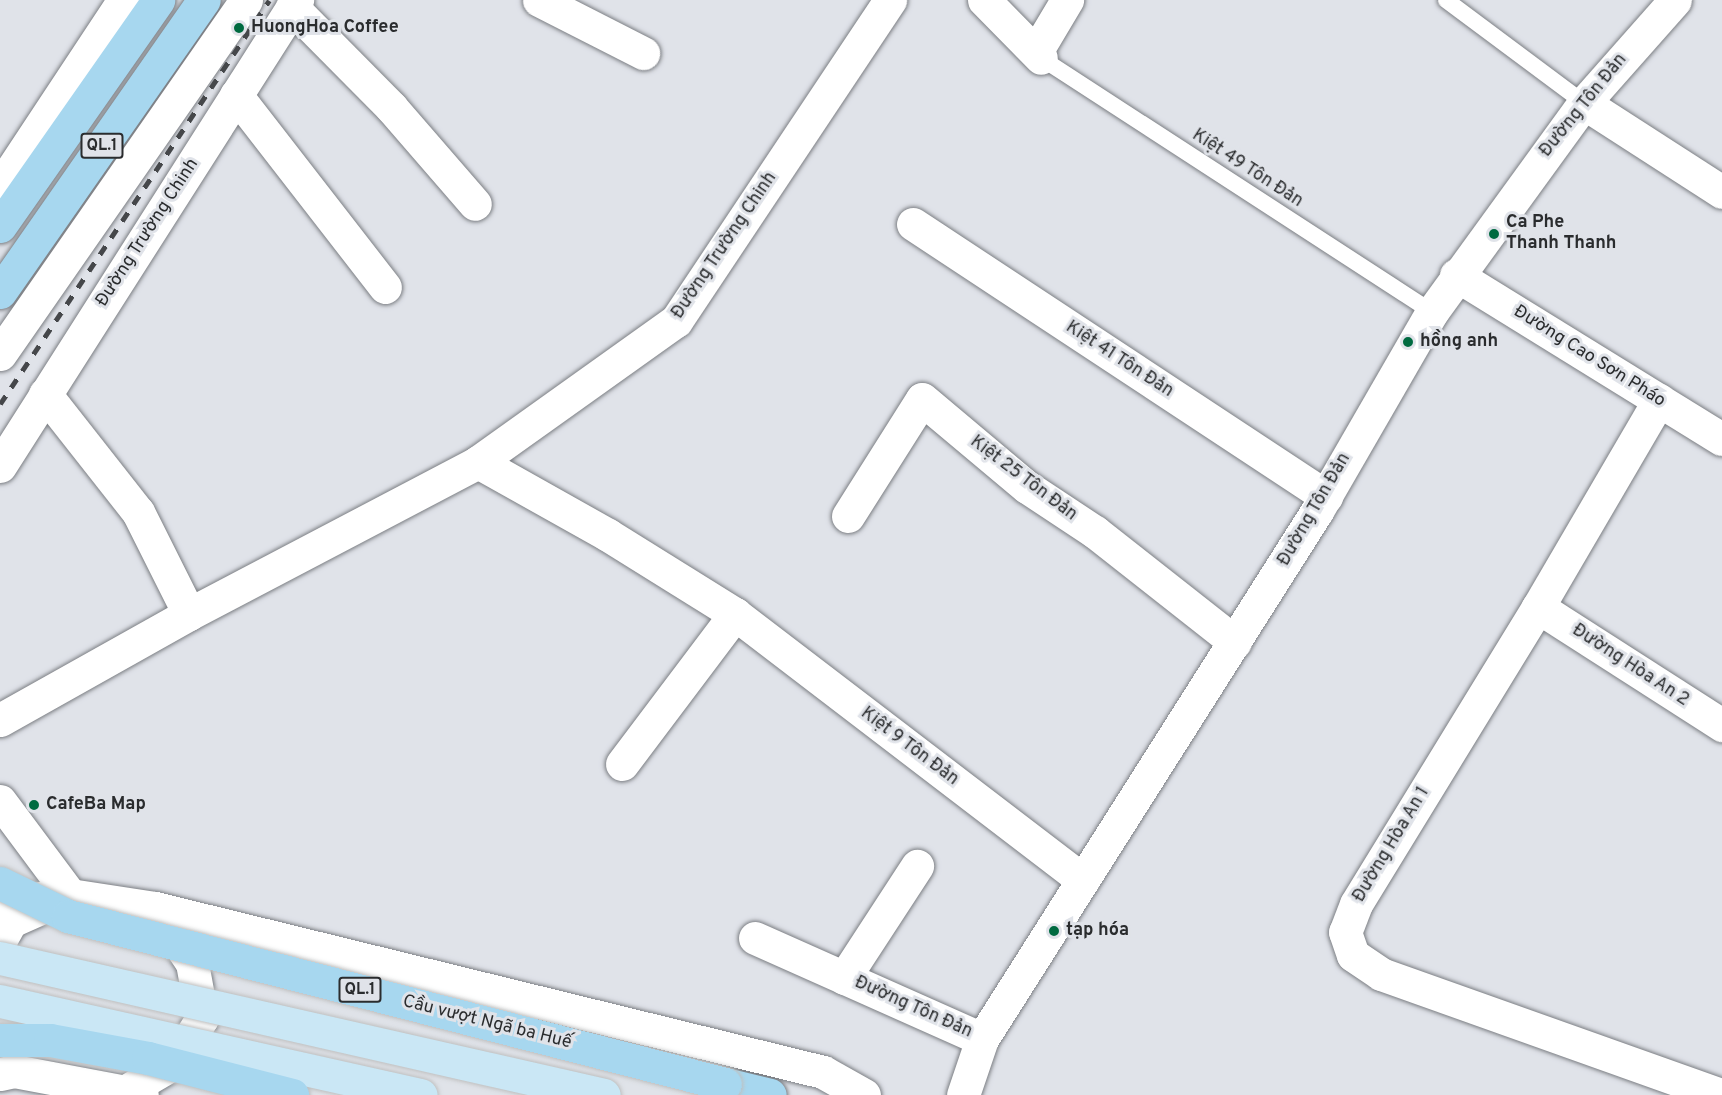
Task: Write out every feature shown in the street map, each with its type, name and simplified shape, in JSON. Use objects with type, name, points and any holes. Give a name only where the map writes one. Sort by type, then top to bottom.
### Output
[{"type":"highway","name":"QL.1","points":[[0,226],[158,0]]},
{"type":"highway","name":"QL.1","points":[[0,292],[204,0]]},
{"type":"highway","name":"Cầu vượt Ngã ba Huế","points":[[0,883],[68,916],[770,1095]]},
{"type":"highway","points":[[0,1040],[50,1041],[148,1058],[292,1095]]},
{"type":"main road","points":[[0,958],[604,1095]]},
{"type":"main road","points":[[0,1000],[421,1095]]},
{"type":"street","points":[[0,187],[124,0]]},
{"type":"street","points":[[0,354],[246,0]]},
{"type":"street","points":[[539,0],[644,54]]},
{"type":"street","name":"Đường Trường Chinh","points":[[0,720],[189,614],[478,462],[676,321],[890,0]]},
{"type":"street","points":[[984,0],[1039,55],[1067,0]]},
{"type":"street","name":"Đường Tôn Đản","points":[[963,1095],[982,1039],[1326,496],[1456,274],[1584,103],[1673,0]]},
{"type":"street","points":[[295,4],[391,107],[475,204]]},
{"type":"street","name":"Đường Trường Chinh","points":[[0,466],[295,4]]},
{"type":"street","points":[[236,95],[385,286]]},
{"type":"street","points":[[1584,103],[1722,192]]},
{"type":"street","name":"Kiệt 41 Tôn Đản","points":[[913,224],[1326,496]]},
{"type":"street","name":"Đường Cao Sơn Pháo","points":[[1456,274],[1722,439]]},
{"type":"street","points":[[45,394],[138,512],[189,614]]},
{"type":"street","name":"Kiệt 25 Tôn Đản","points":[[848,516],[921,399],[1027,487],[1095,532],[1234,642]]},
{"type":"street","name":"Đường Hòa An 1","points":[[1659,400],[1538,607],[1356,904],[1345,932],[1346,943],[1364,966],[1381,975],[1721,1095]]},
{"type":"street","name":"Kiệt 9 Tôn Đản","points":[[478,462],[608,535],[735,614],[1083,880]]},
{"type":"street","name":"Đường Hòa An 2","points":[[1538,607],[1722,726]]},
{"type":"street","points":[[622,764],[735,614]]},
{"type":"street","points":[[0,801],[70,895]]},
{"type":"street","name":"Đường Tôn Đản","points":[[844,978],[916,866]]},
{"type":"street","points":[[0,941],[11,921],[70,895]]},
{"type":"street","points":[[0,902],[70,895],[155,908],[823,1072],[864,1095]]},
{"type":"street","points":[[5,1064],[134,1093],[174,1063],[202,1018],[192,963],[155,908]]},
{"type":"street","name":"Đường Tôn Đản","points":[[754,938],[982,1039]]},
{"type":"lane","points":[[1446,0],[1584,103]]},
{"type":"lane","name":"Kiệt 49 Tôn Đản","points":[[1039,55],[1432,312]]},
{"type":"railway","points":[[0,404],[269,0]]},
{"type":"place","name":"HuongHoa Coffee","points":[[239,28]]},
{"type":"place","name":"Ca Phe Thanh Thanh","points":[[1494,234]]},
{"type":"place","name":"hồng anh","points":[[1408,342]]},
{"type":"place","name":"CafeBa Map","points":[[34,805]]},
{"type":"place","name":"tạp hóa","points":[[1054,931]]}]
